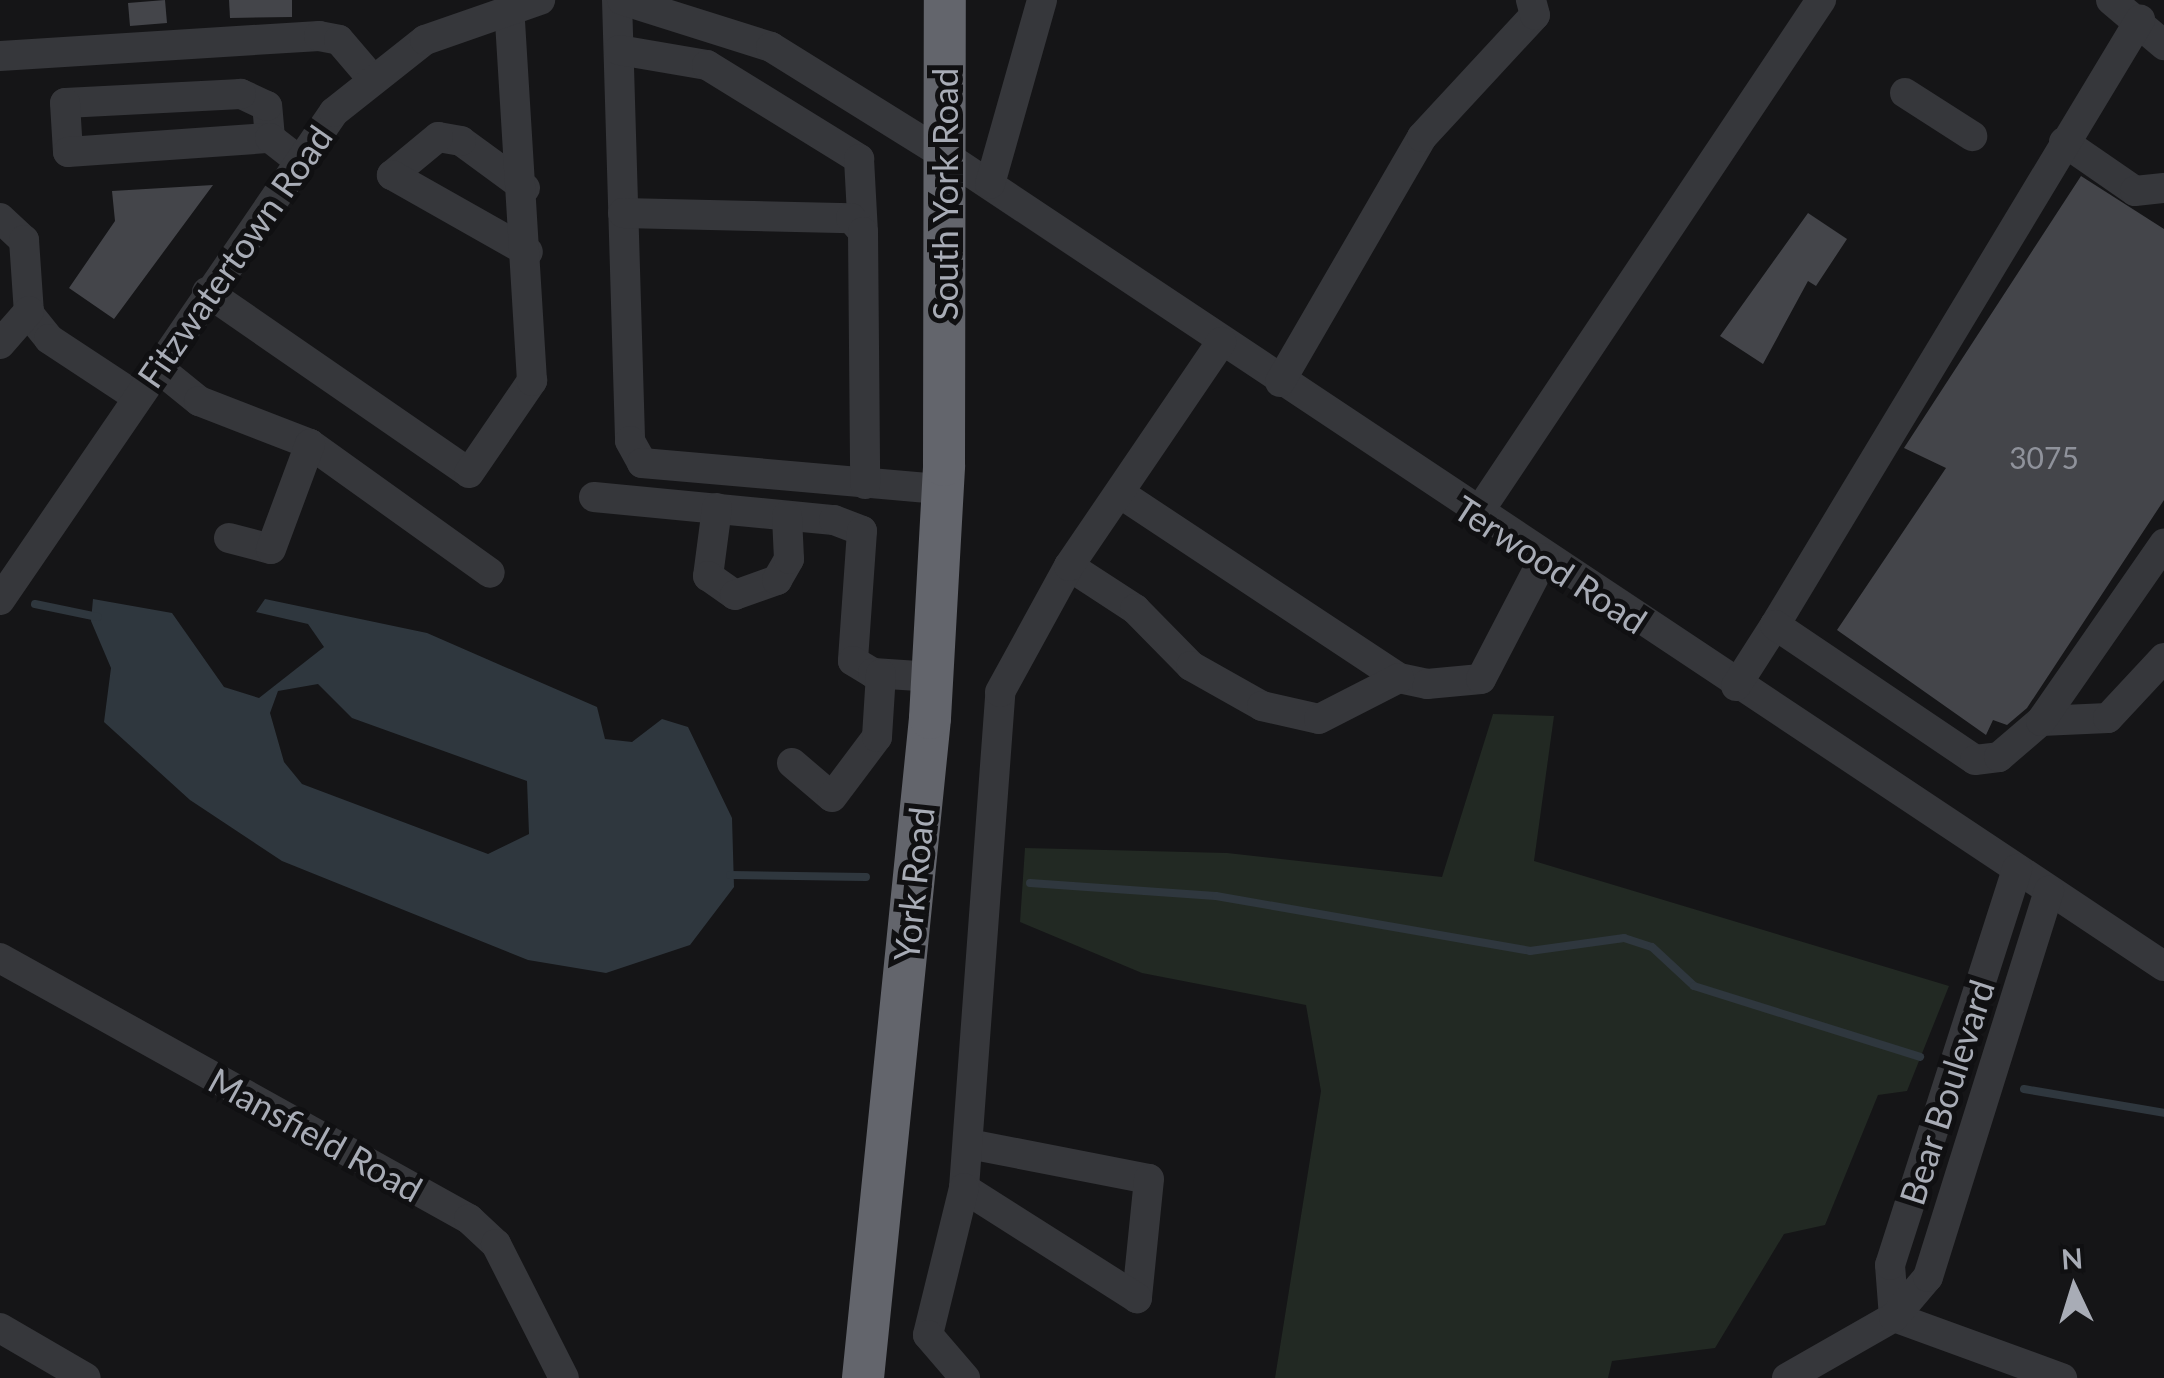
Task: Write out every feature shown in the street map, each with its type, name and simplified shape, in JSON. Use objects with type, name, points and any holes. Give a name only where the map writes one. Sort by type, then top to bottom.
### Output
[{"type":"highway","name":"South York Road","points":[[944,388],[945,0]]},
{"type":"highway","name":"York Road","points":[[863,1378],[933,677],[944,388]]},
{"type":"street","name":"Fitzwatertown Road","points":[[0,600],[11,564],[137,396],[297,160],[370,76],[508,5],[540,0]]},
{"type":"street","points":[[942,490],[642,462],[630,441],[618,50],[620,0],[756,40],[943,154]]},
{"type":"street","points":[[990,184],[1042,0]]},
{"type":"street","points":[[1280,382],[1422,138],[1535,15],[1531,0]]},
{"type":"street","points":[[1476,516],[1821,0]]},
{"type":"street","points":[[2112,0],[2140,20],[2164,45]]},
{"type":"street","points":[[207,292],[470,474],[532,382],[525,188],[508,5]]},
{"type":"street","points":[[1736,686],[2140,20]]},
{"type":"street","points":[[0,56],[319,36],[338,40],[370,76]]},
{"type":"street","points":[[618,50],[708,65],[860,159],[865,484]]},
{"type":"street","points":[[1906,93],[1972,136]]},
{"type":"street","points":[[270,138],[267,106],[242,94],[65,103],[68,152],[270,138],[297,160]]},
{"type":"street","points":[[525,188],[461,141],[438,137],[398,160],[392,175],[528,252]]},
{"type":"street","points":[[2064,142],[2135,191],[2164,188]]},
{"type":"street","name":"Terwood Road","points":[[943,154],[1476,516],[2164,966]]},
{"type":"street","points":[[624,212],[851,218],[863,232]]},
{"type":"street","points":[[0,218],[24,240],[29,311],[49,339],[137,396]]},
{"type":"street","points":[[0,344],[29,311]]},
{"type":"street","points":[[965,1378],[928,1335],[964,1188],[969,1144],[1000,692],[1069,566],[1221,342]]},
{"type":"street","points":[[157,366],[199,401],[310,444],[490,573]]},
{"type":"street","points":[[229,538],[272,549],[310,444]]},
{"type":"street","points":[[1121,494],[1399,678]]},
{"type":"street","points":[[594,497],[788,516],[862,531],[853,660],[880,674],[933,677]]},
{"type":"street","points":[[716,508],[708,576],[735,595],[776,580],[788,558],[788,516]]},
{"type":"street","points":[[1775,624],[1975,760],[2000,757],[2041,721],[2164,544]]},
{"type":"street","points":[[1069,566],[1135,609],[1191,666],[1262,706],[1319,719],[1399,678],[1481,679],[1544,558]]},
{"type":"street","points":[[2041,721],[2108,718],[2164,658]]},
{"type":"street","points":[[792,762],[832,797],[877,737],[880,674]]},
{"type":"street","name":"Bear Boulevard","points":[[1894,1317],[1890,1265],[2018,869]]},
{"type":"street","name":"Bear Boulevard","points":[[1787,1378],[1894,1317],[1928,1277],[2050,891]]},
{"type":"street","name":"Mansfield Road","points":[[0,958],[470,1219],[496,1244],[564,1378]]},
{"type":"street","points":[[964,1188],[1137,1298],[1149,1179],[969,1144]]},
{"type":"street","points":[[1894,1317],[2062,1378]]},
{"type":"street","points":[[0,1328],[86,1378]]},
{"type":"shaded area","points":[[93,599],[172,613],[224,687],[259,698],[324,647],[308,624],[256,612],[265,599],[427,633],[597,707],[605,739],[632,742],[662,719],[688,727],[732,818],[734,887],[690,945],[606,973],[528,960],[282,861],[190,800],[104,722],[111,668],[91,621]],"holes":[[[318,684],[352,718],[527,781],[529,834],[488,854],[302,784],[284,762],[270,713],[278,691]]]},
{"type":"shaded area","points":[[1493,714],[1554,716],[1534,861],[1949,986],[1907,1091],[1878,1095],[1825,1225],[1784,1234],[1715,1348],[1612,1361],[1608,1378],[1275,1378],[1321,1091],[1306,1005],[1142,973],[1020,922],[1025,848],[1227,853],[1442,877]]},
{"type":"building","points":[[165,0],[167,23],[130,26],[128,3]]},
{"type":"building","points":[[229,0],[292,0],[292,17],[230,18]]},
{"type":"building","points":[[2081,176],[2164,229],[2164,500],[2027,708],[2007,725],[1993,720],[1986,735],[1837,630],[1946,468],[1904,448]]},
{"type":"building","points":[[213,185],[114,319],[69,288],[115,221],[112,191]]},
{"type":"building","points":[[1808,213],[1847,239],[1816,286],[1808,281],[1763,364],[1720,336]]},
{"type":"waterway","points":[[35,604],[98,617]]},
{"type":"waterway","points":[[730,875],[866,877]]},
{"type":"waterway","points":[[1030,883],[1216,896],[1530,951],[1624,938],[1652,947],[1694,986],[1920,1057]]},
{"type":"waterway","points":[[2024,1089],[2164,1113]]}]
